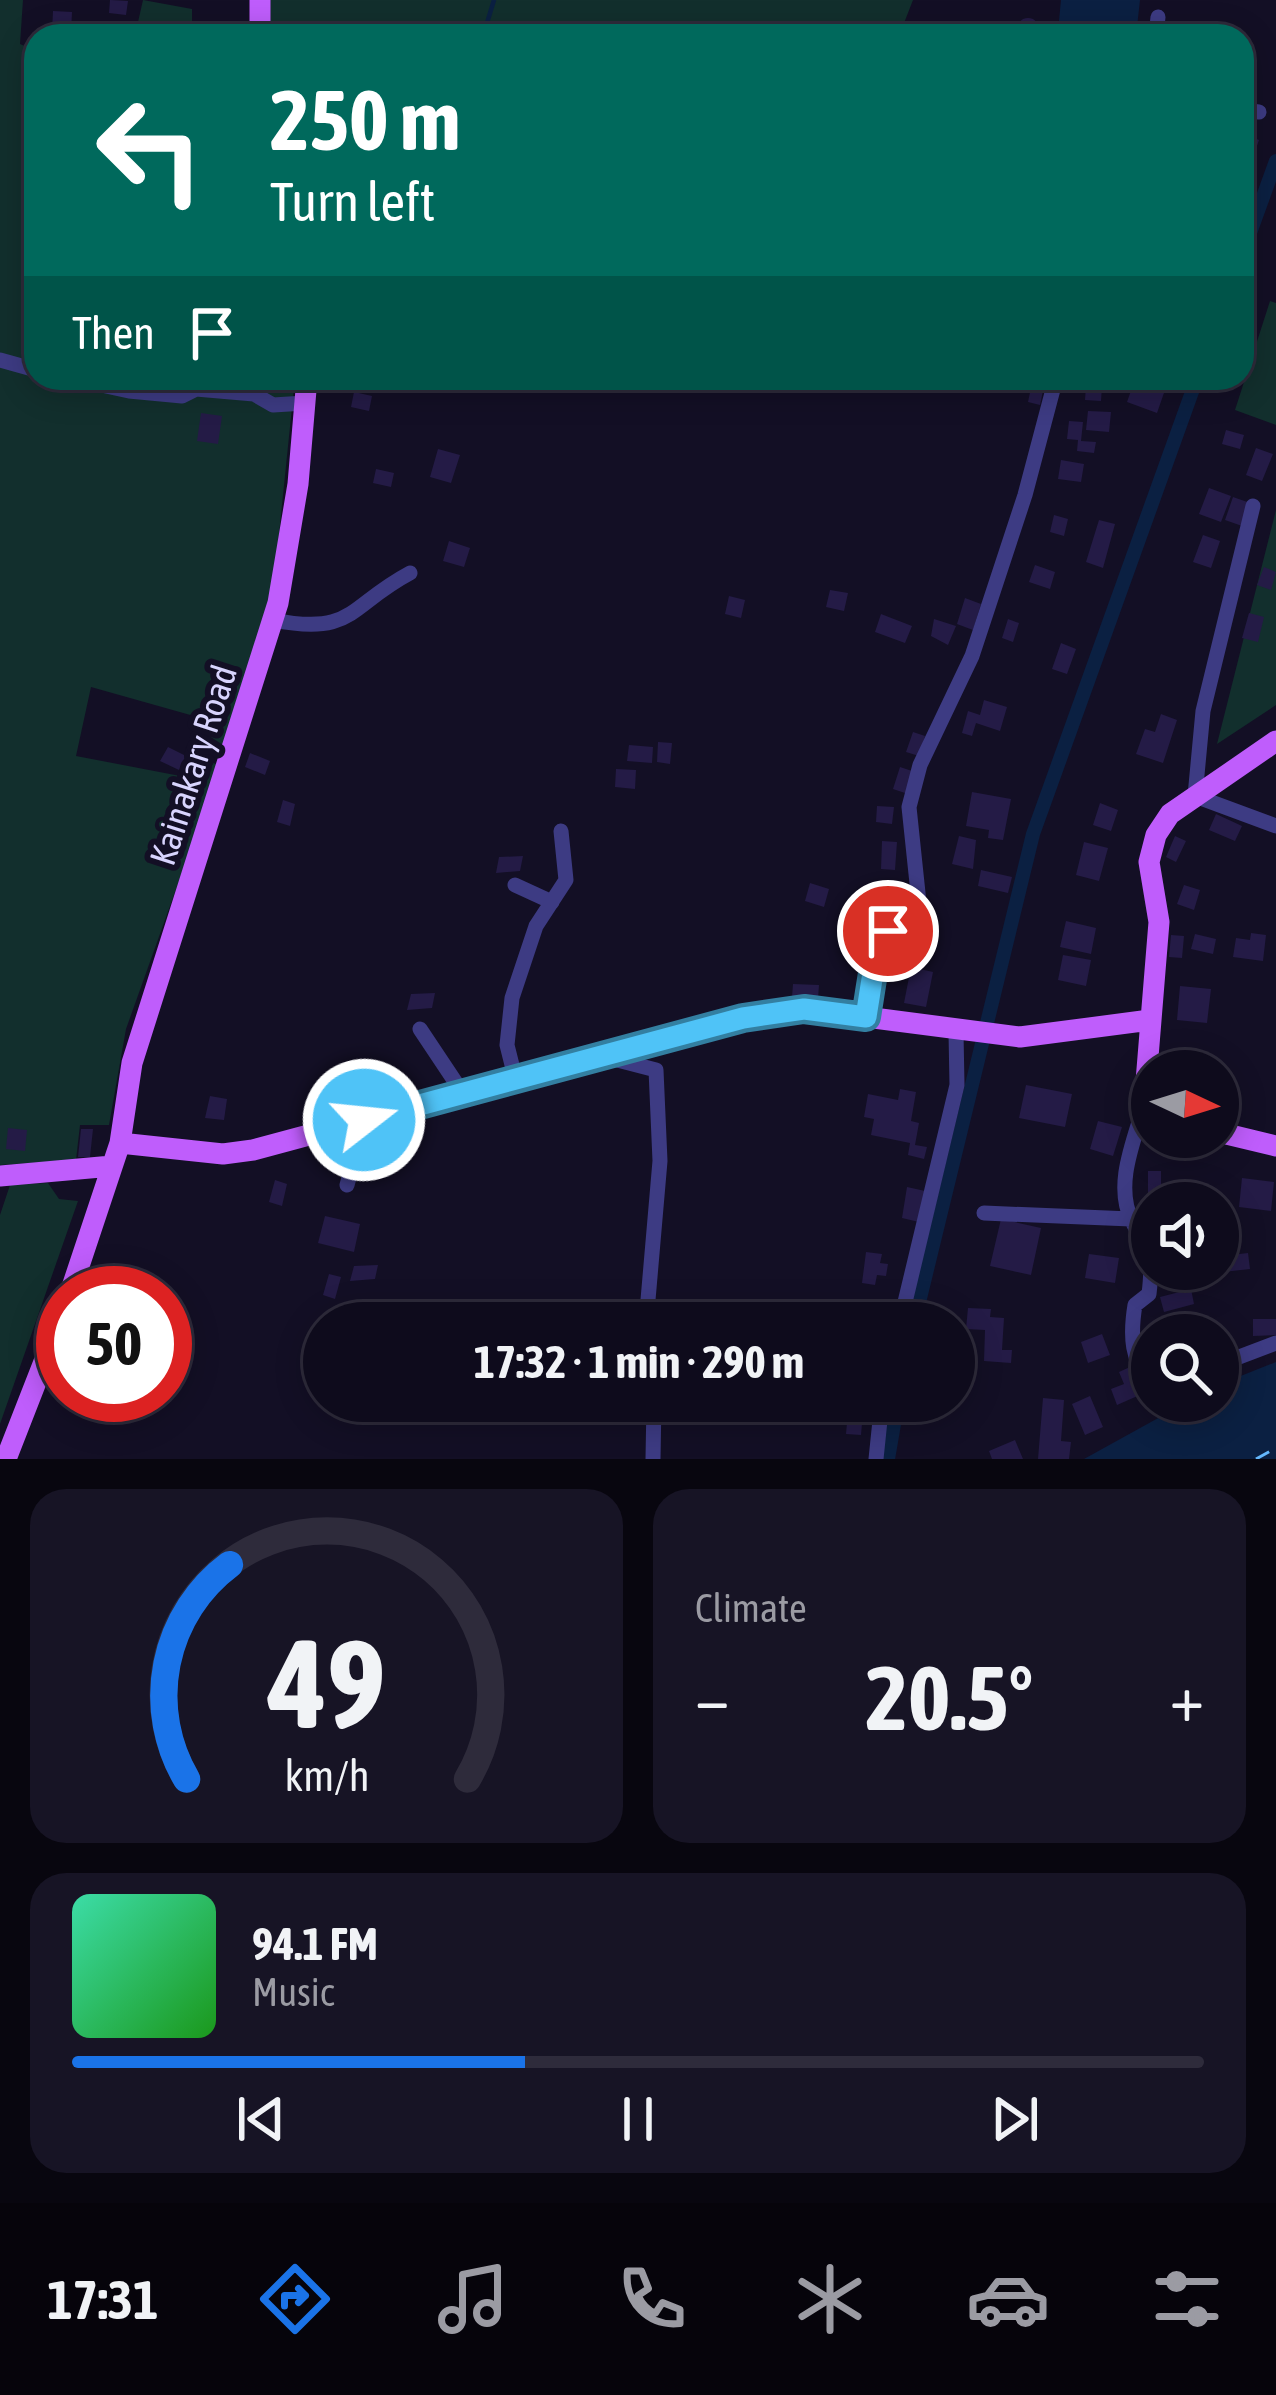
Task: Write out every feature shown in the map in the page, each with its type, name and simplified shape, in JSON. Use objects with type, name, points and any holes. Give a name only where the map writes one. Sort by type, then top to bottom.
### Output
[{"type":"main road","name":"Kainakary Road","points":[[79,1266],[120,1143],[132,1063],[273,620],[290,544],[306,390]]},
{"type":"main road","points":[[1149,1050],[1159,922],[1149,862],[1156,836],[1171,814],[1276,741]]},
{"type":"main road","points":[[120,1143],[223,1154],[743,1018],[804,1009],[1020,1037],[1150,1020]]},
{"type":"main road","points":[[1239,1137],[1276,1146]]},
{"type":"main road","points":[[0,1176],[112,1166]]},
{"type":"main road","points":[[6,1459],[36,1382]]},
{"type":"street","points":[[1157,24],[1158,16]]},
{"type":"street","points":[[117,390],[182,396],[206,390],[254,394],[273,405],[305,403]]},
{"type":"street","points":[[866,1017],[876,954],[888,931],[916,928],[920,912],[909,807],[920,765],[972,656],[1025,495],[1053,390]]},
{"type":"street","points":[[1253,506],[1203,711],[1195,796],[1276,826]]},
{"type":"street","points":[[273,620],[325,627],[352,616],[410,573]]},
{"type":"street","points":[[515,1077],[507,1045],[512,998],[536,926],[567,872],[561,830]]},
{"type":"street","points":[[514,885],[552,902]]},
{"type":"street","points":[[420,1029],[462,1093]]},
{"type":"street","points":[[905,1302],[957,1085],[962,1033]]},
{"type":"street","points":[[599,1055],[656,1070],[660,1161],[648,1302]]},
{"type":"street","points":[[347,1185],[364,1120]]},
{"type":"street","points":[[984,1213],[1131,1220],[1124,1174],[1131,1155]]},
{"type":"street","points":[[1134,1314],[1135,1305],[1150,1290]]},
{"type":"street","points":[[1239,1357],[1276,1343]]},
{"type":"street","points":[[653,1459],[654,1422]]},
{"type":"street","points":[[876,1459],[880,1422]]},
{"type":"green space","points":[[0,0],[23,0],[24,390],[294,390],[274,583],[225,751],[202,741],[201,718],[91,687],[76,756],[196,779],[200,756],[220,766],[126,1029],[109,1125],[80,1125],[76,1160],[0,1165]]},
{"type":"green space","points":[[143,0],[192,9],[192,24],[138,24]]},
{"type":"green space","points":[[269,0],[913,0],[904,24],[269,24]]},
{"type":"green space","points":[[1270,301],[1276,303],[1276,425],[1235,410],[1241,390],[1254,390],[1254,351]]},
{"type":"green space","points":[[1276,510],[1276,705],[1217,744]]},
{"type":"green space","points":[[48,1183],[59,1199],[78,1201],[55,1266],[36,1266],[36,1321],[0,1424],[0,1215],[10,1185]]},
{"type":"water","points":[[1061,0],[1140,0],[1137,24],[1059,24]]},
{"type":"water","points":[[1276,1362],[1276,1459],[1084,1459],[1151,1422],[1239,1422],[1239,1377]]},
{"type":"building","points":[[110,0],[128,1],[126,15],[109,13]]},
{"type":"building","points":[[53,11],[72,12],[71,24],[52,24]]},
{"type":"building","points":[[1031,390],[1043,390],[1040,405],[1028,402]]},
{"type":"building","points":[[1086,390],[1102,390],[1101,401],[1085,400]]},
{"type":"building","points":[[1131,390],[1165,390],[1157,413],[1127,402]]},
{"type":"building","points":[[354,392],[372,396],[369,411],[351,407]]},
{"type":"building","points":[[1088,411],[1111,412],[1109,432],[1086,430]]},
{"type":"building","points":[[201,413],[222,416],[218,444],[197,441]]},
{"type":"building","points":[[1069,421],[1083,422],[1081,441],[1096,442],[1094,453],[1077,451],[1078,440],[1067,439]]},
{"type":"building","points":[[1226,430],[1244,435],[1240,449],[1222,444]]},
{"type":"building","points":[[1256,448],[1273,454],[1262,481],[1246,475]]},
{"type":"building","points":[[438,449],[460,455],[451,483],[430,477]]},
{"type":"building","points":[[1061,460],[1084,464],[1081,482],[1058,479]]},
{"type":"building","points":[[376,469],[394,473],[391,487],[373,483]]},
{"type":"building","points":[[1209,488],[1231,496],[1221,522],[1199,514]]},
{"type":"building","points":[[1233,497],[1253,504],[1245,527],[1225,520]]},
{"type":"building","points":[[1054,515],[1068,519],[1064,536],[1050,532]]},
{"type":"building","points":[[1099,520],[1115,524],[1103,568],[1086,562]]},
{"type":"building","points":[[1203,535],[1220,541],[1211,568],[1193,562]]},
{"type":"building","points":[[449,541],[470,548],[464,567],[443,561]]},
{"type":"building","points":[[1035,565],[1055,572],[1050,589],[1029,582]]},
{"type":"building","points":[[1264,567],[1276,572],[1271,590],[1257,585]]},
{"type":"building","points":[[830,590],[848,593],[844,611],[826,607]]},
{"type":"building","points":[[729,596],[745,600],[741,618],[725,614]]},
{"type":"building","points":[[965,598],[981,604],[973,630],[957,624]]},
{"type":"building","points":[[1249,613],[1264,617],[1258,642],[1242,638]]},
{"type":"building","points":[[881,614],[912,626],[905,643],[875,632]]},
{"type":"building","points":[[934,619],[956,626],[948,645],[931,636]]},
{"type":"building","points":[[1008,619],[1019,623],[1013,642],[1002,638]]},
{"type":"building","points":[[1061,643],[1076,649],[1067,674],[1052,669]]},
{"type":"building","points":[[984,700],[1007,707],[1000,731],[976,723],[972,736],[962,733],[968,711],[980,715]]},
{"type":"building","points":[[1161,714],[1177,720],[1163,763],[1136,754],[1145,729],[1155,732]]},
{"type":"building","points":[[913,732],[925,736],[919,756],[906,752]]},
{"type":"building","points":[[658,742],[672,743],[670,764],[657,762]]},
{"type":"building","points":[[629,745],[653,747],[652,763],[627,761]]},
{"type":"building","points":[[168,747],[186,756],[179,770],[160,761]]},
{"type":"building","points":[[250,753],[270,761],[265,775],[245,767]]},
{"type":"building","points":[[900,767],[915,772],[908,794],[893,789]]},
{"type":"building","points":[[616,769],[636,770],[635,789],[615,787]]},
{"type":"building","points":[[972,792],[1011,799],[1003,840],[988,838],[989,830],[966,826]]},
{"type":"building","points":[[283,800],[295,804],[290,826],[277,822]]},
{"type":"building","points":[[1100,803],[1118,810],[1111,831],[1093,825]]},
{"type":"building","points":[[877,806],[894,807],[892,824],[876,822]]},
{"type":"building","points":[[1216,814],[1242,826],[1235,841],[1209,830]]},
{"type":"building","points":[[959,836],[976,840],[973,869],[952,864]]},
{"type":"building","points":[[1175,836],[1186,841],[1176,862],[1166,857]]},
{"type":"building","points":[[882,841],[897,842],[895,870],[881,869]]},
{"type":"building","points":[[1084,842],[1108,848],[1099,881],[1076,875]]},
{"type":"building","points":[[523,856],[520,871],[496,873],[499,857]]},
{"type":"building","points":[[981,870],[1012,877],[1008,893],[978,886]]},
{"type":"building","points":[[810,883],[829,889],[824,907],[805,901]]},
{"type":"building","points":[[1184,885],[1200,890],[1194,910],[1177,904]]},
{"type":"building","points":[[1066,921],[1096,928],[1091,954],[1060,947]]},
{"type":"building","points":[[1251,933],[1266,935],[1263,961],[1233,957],[1236,938],[1250,940]]},
{"type":"building","points":[[1195,934],[1216,939],[1213,954],[1191,949]]},
{"type":"building","points":[[1171,935],[1184,936],[1182,958],[1169,957]]},
{"type":"building","points":[[1063,955],[1091,960],[1086,986],[1058,980]]},
{"type":"building","points":[[911,967],[933,972],[926,1007],[904,1003]]},
{"type":"building","points":[[793,984],[819,985],[818,999],[792,997]]},
{"type":"building","points":[[1180,986],[1211,989],[1207,1023],[1177,1020]]},
{"type":"building","points":[[435,993],[432,1008],[407,1010],[411,994]]},
{"type":"building","points":[[1026,1085],[1072,1094],[1065,1127],[1019,1118]]},
{"type":"building","points":[[900,1089],[916,1092],[911,1121],[919,1123],[915,1145],[927,1147],[924,1159],[908,1155],[910,1143],[871,1135],[874,1119],[864,1117],[868,1094],[898,1100]]},
{"type":"building","points":[[210,1096],[227,1099],[224,1120],[205,1118]]},
{"type":"building","points":[[1098,1121],[1122,1127],[1113,1156],[1090,1149]]},
{"type":"building","points":[[8,1128],[27,1130],[25,1151],[6,1149]]},
{"type":"building","points":[[81,1129],[93,1129],[90,1157],[78,1157]]},
{"type":"building","points":[[1148,1171],[1161,1171],[1161,1182],[1148,1182]]},
{"type":"building","points":[[1242,1178],[1274,1182],[1271,1211],[1239,1207]]},
{"type":"building","points":[[275,1180],[287,1184],[282,1206],[269,1202]]},
{"type":"building","points":[[907,1187],[925,1191],[919,1222],[902,1218]]},
{"type":"building","points":[[325,1216],[360,1224],[354,1252],[318,1243]]},
{"type":"building","points":[[1001,1219],[1041,1228],[1031,1275],[990,1266]]},
{"type":"building","points":[[866,1252],[882,1254],[880,1263],[888,1264],[886,1276],[877,1275],[875,1285],[862,1283]]},
{"type":"building","points":[[1248,1253],[1250,1269],[1239,1270],[1239,1254]]},
{"type":"building","points":[[1089,1254],[1119,1258],[1115,1283],[1085,1278]]},
{"type":"building","points":[[378,1265],[375,1279],[350,1281],[354,1266]]},
{"type":"building","points":[[329,1274],[341,1277],[335,1299],[323,1295]]},
{"type":"building","points":[[1191,1290],[1194,1304],[1164,1312],[1160,1297]]},
{"type":"building","points":[[975,1308],[991,1309],[990,1317],[1004,1318],[1002,1350],[1012,1350],[1011,1363],[984,1361],[985,1330],[975,1329]]},
{"type":"building","points":[[1253,1319],[1276,1319],[1276,1335],[1253,1336]]},
{"type":"building","points":[[1102,1334],[1110,1355],[1088,1363],[1081,1342]]},
{"type":"building","points":[[1130,1367],[1131,1399],[1117,1405],[1111,1389],[1124,1384],[1119,1372]]},
{"type":"building","points":[[1090,1396],[1103,1427],[1085,1435],[1072,1404]]},
{"type":"building","points":[[1043,1398],[1064,1400],[1061,1441],[1071,1442],[1069,1459],[1038,1459]]},
{"type":"building","points":[[847,1422],[862,1422],[861,1435],[846,1434]]},
{"type":"building","points":[[1015,1440],[1023,1459],[992,1459],[989,1451]]},
{"type":"waterway","points":[[487,24],[494,0]]},
{"type":"waterway","points":[[1254,222],[1276,161]]},
{"type":"waterway","points":[[919,1302],[1033,834],[1193,390]]},
{"type":"waterway","points":[[888,1459],[894,1422]]},
{"type":"ferry route","points":[[1256,1459],[1276,1448]]},
{"type":"route","points":[[364,1120],[743,1018],[804,1009],[866,1017],[876,954],[888,931]]}]
